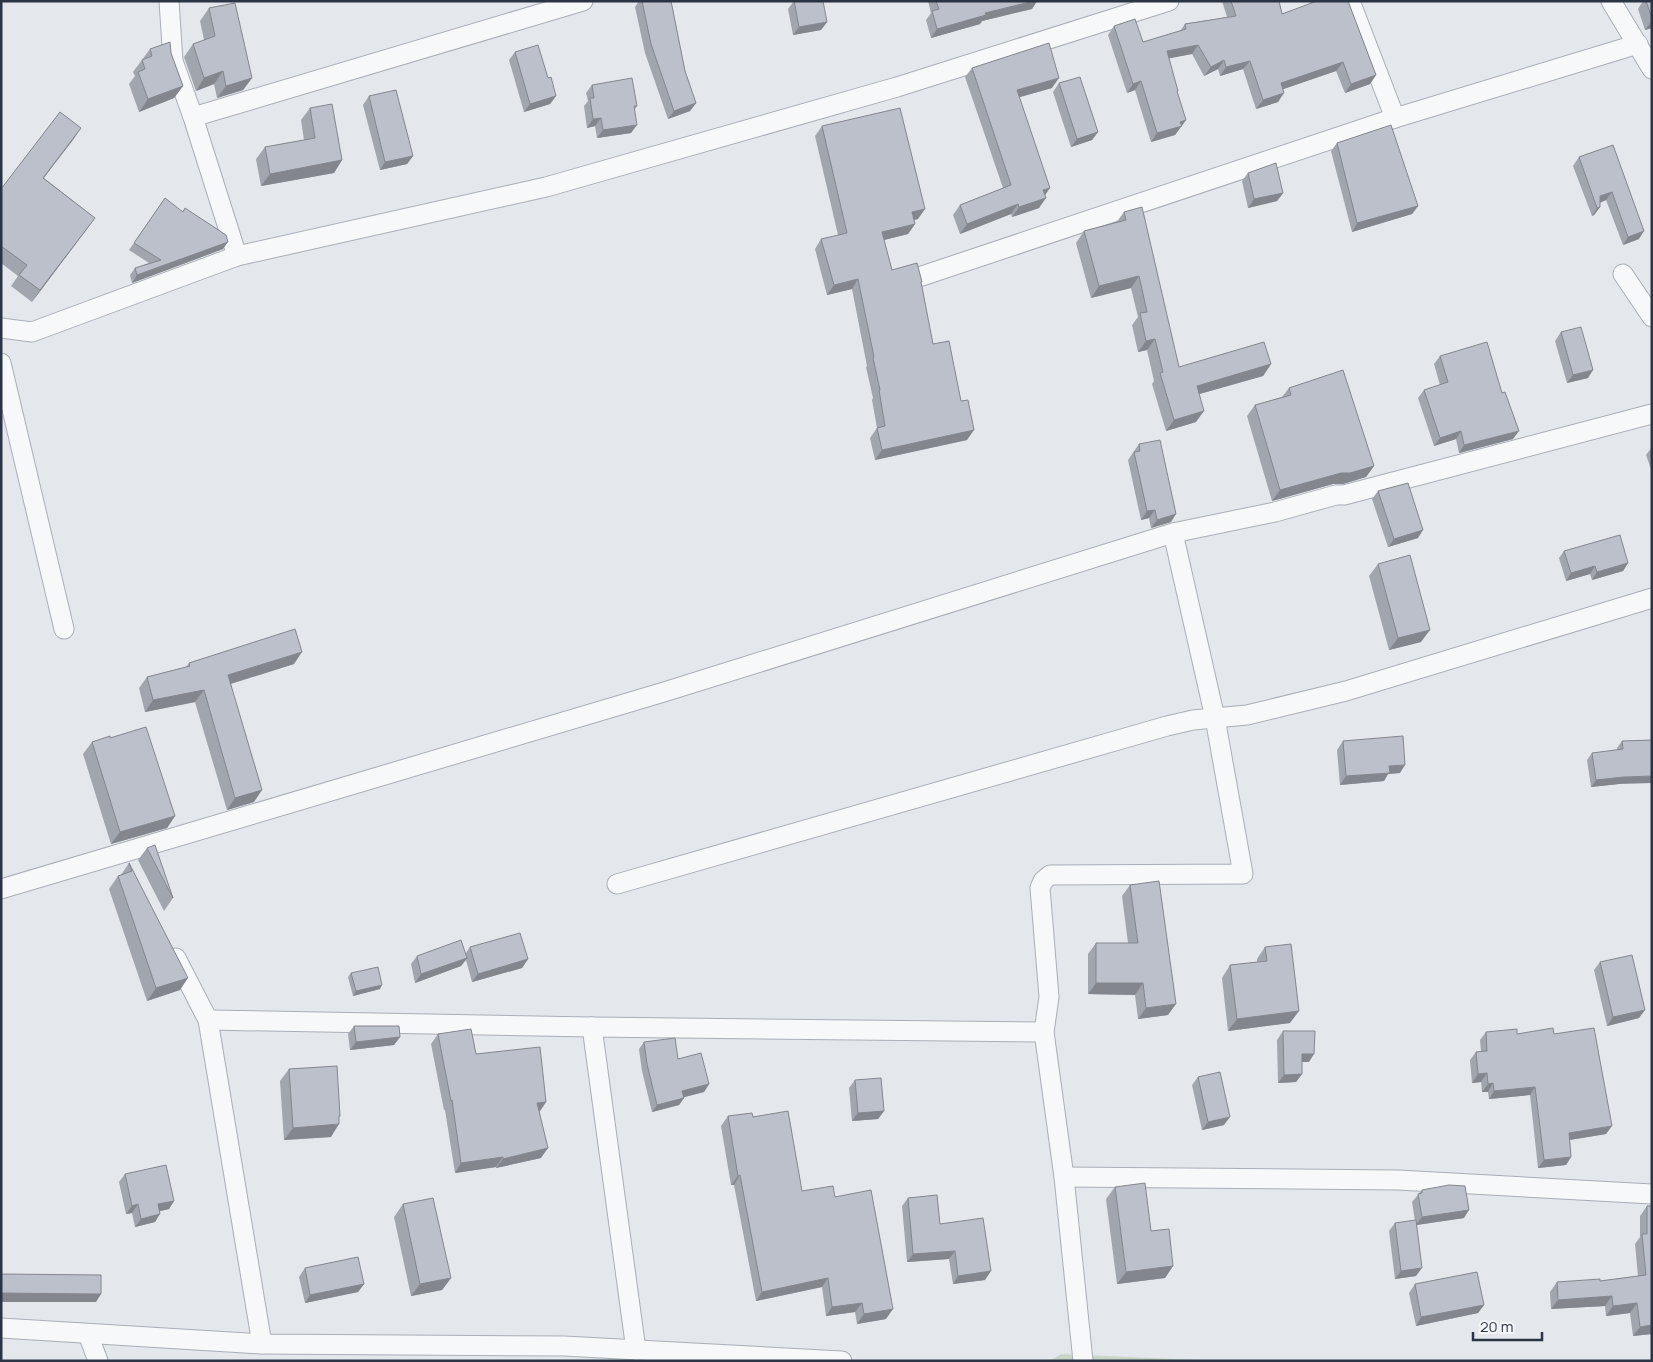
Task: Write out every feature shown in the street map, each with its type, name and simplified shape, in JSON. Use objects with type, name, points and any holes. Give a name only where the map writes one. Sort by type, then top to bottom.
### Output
[{"type":"street","points":[[169,1],[172,61],[193,117],[237,256]]},
{"type":"street","points":[[193,117],[583,1]]},
{"type":"street","points":[[1,328],[32,332],[237,256],[546,187],[897,87],[1120,9],[1169,1]]},
{"type":"street","points":[[1350,1],[1395,118]]},
{"type":"street","points":[[1611,1],[1652,69]]},
{"type":"street","points":[[922,276],[1395,118],[1638,44]]},
{"type":"street","points":[[1623,274],[1652,317]]},
{"type":"street","points":[[1,363],[64,629]]},
{"type":"street","points":[[1,889],[664,692],[1172,533],[1275,512],[1336,495],[1344,495],[1652,414]]},
{"type":"street","points":[[1083,1361],[1064,1177],[1044,1032],[1049,997],[1040,888],[1043,881],[1050,875],[1243,874],[1214,718],[1172,533]]},
{"type":"street","points":[[617,884],[1167,726],[1193,720],[1247,715],[1346,691],[1652,598]]},
{"type":"street","points":[[122,853],[132,871]]},
{"type":"street","points":[[168,941],[208,1020],[262,1344]]},
{"type":"street","points":[[208,1020],[1044,1032]]},
{"type":"street","points":[[592,1027],[636,1350]]},
{"type":"street","points":[[1064,1177],[1398,1180],[1652,1194]]},
{"type":"street","points":[[1,1328],[262,1344],[564,1346],[842,1361]]},
{"type":"street","points":[[88,1334],[98,1361]]},
{"type":"green space","points":[[1061,1354],[1220,1361],[1050,1361]]},
{"type":"building","points":[[642,1],[671,1],[685,71],[696,103],[674,111],[651,44]]},
{"type":"building","points":[[794,1],[823,1],[827,22],[799,27]]},
{"type":"building","points":[[936,1],[1034,1],[985,13],[986,15],[937,29],[932,11],[939,9]]},
{"type":"building","points":[[1231,1],[1279,1],[1282,14],[1317,1],[1348,1],[1376,75],[1351,84],[1343,62],[1281,83],[1284,93],[1263,100],[1250,61],[1226,67],[1224,60],[1211,67],[1198,45],[1167,51],[1186,120],[1180,122],[1182,126],[1157,133],[1141,81],[1133,84],[1114,26],[1135,19],[1143,42],[1186,29],[1185,24],[1236,16]]},
{"type":"building","points":[[1646,1],[1652,1],[1652,18]]},
{"type":"building","points":[[235,3],[252,78],[226,86],[223,71],[204,78],[193,44],[215,36],[209,8]]},
{"type":"building","points":[[170,42],[171,53],[183,86],[148,99],[138,72],[145,69],[142,60],[152,56],[150,49]]},
{"type":"building","points":[[1049,43],[1059,78],[1017,90],[1050,188],[1043,190],[1046,198],[1019,207],[1018,204],[967,224],[960,205],[1011,185],[972,68]]},
{"type":"building","points":[[538,45],[548,78],[551,77],[556,96],[530,104],[515,52]]},
{"type":"building","points":[[1080,77],[1098,132],[1077,139],[1059,83]]},
{"type":"building","points":[[632,78],[637,106],[634,106],[637,125],[603,130],[601,118],[593,119],[590,98],[594,98],[592,85]]},
{"type":"building","points":[[396,90],[413,156],[385,162],[369,96]]},
{"type":"building","points":[[332,104],[342,160],[270,174],[265,147],[315,138],[310,108]]},
{"type":"building","points":[[900,108],[925,209],[912,212],[915,224],[882,232],[892,270],[917,263],[933,344],[949,341],[961,401],[968,400],[974,430],[882,450],[877,428],[885,426],[880,390],[858,279],[834,285],[821,239],[847,233],[822,126]]},
{"type":"building","points":[[60,112],[81,128],[43,178],[95,218],[40,290],[19,275],[27,265],[1,246],[1,189]]},
{"type":"building","points":[[1391,125],[1418,206],[1357,223],[1337,143]]},
{"type":"building","points":[[1613,145],[1644,231],[1628,237],[1612,192],[1600,196],[1600,207],[1597,208],[1579,157]]},
{"type":"building","points":[[1276,163],[1283,193],[1254,199],[1248,173]]},
{"type":"building","points":[[165,198],[183,212],[185,208],[226,235],[228,242],[137,275],[135,268],[161,260],[134,243]]},
{"type":"building","points":[[1142,207],[1179,367],[1264,342],[1271,364],[1197,386],[1204,411],[1174,420],[1160,373],[1163,372],[1155,339],[1146,341],[1140,313],[1147,312],[1139,276],[1099,286],[1084,231],[1126,220],[1124,212]]},
{"type":"building","points":[[1581,327],[1593,370],[1573,375],[1561,332]]},
{"type":"building","points":[[1487,342],[1502,393],[1505,392],[1519,431],[1464,445],[1461,431],[1440,438],[1424,390],[1448,382],[1440,356]]},
{"type":"building","points":[[1343,370],[1374,466],[1280,490],[1255,405],[1291,395],[1289,388]]},
{"type":"building","points":[[1160,440],[1176,514],[1157,520],[1155,510],[1147,511],[1134,452],[1140,451],[1139,444]]},
{"type":"building","points":[[1408,483],[1423,530],[1394,539],[1378,491]]},
{"type":"building","points":[[1620,535],[1628,563],[1597,572],[1595,566],[1571,573],[1564,551]]},
{"type":"building","points":[[1410,555],[1430,630],[1398,638],[1378,564]]},
{"type":"building","points":[[295,629],[302,652],[228,675],[262,790],[235,798],[204,690],[153,700],[147,677],[190,666],[189,663]]},
{"type":"building","points":[[146,727],[175,816],[120,832],[92,742]]},
{"type":"building","points":[[1403,736],[1405,765],[1389,766],[1390,773],[1346,776],[1343,741]]},
{"type":"building","points":[[1652,740],[1652,776],[1596,780],[1592,753],[1623,749],[1622,741]]},
{"type":"building","points":[[155,845],[173,898],[147,848]]},
{"type":"building","points":[[129,863],[188,978],[156,988],[118,876],[132,871]]},
{"type":"building","points":[[1159,881],[1176,1004],[1146,1008],[1143,983],[1096,983],[1096,943],[1138,943],[1130,885]]},
{"type":"building","points":[[520,933],[528,959],[478,974],[470,947]]},
{"type":"building","points":[[461,940],[467,958],[421,974],[417,956]]},
{"type":"building","points":[[1291,944],[1299,1011],[1237,1019],[1230,965],[1267,961],[1265,947]]},
{"type":"building","points":[[1632,955],[1645,1010],[1613,1017],[1600,962]]},
{"type":"building","points":[[378,967],[382,985],[356,991],[351,973]]},
{"type":"building","points":[[354,1026],[399,1026],[400,1037],[356,1042]]},
{"type":"building","points":[[1553,1028],[1554,1034],[1594,1028],[1612,1126],[1569,1133],[1571,1157],[1544,1160],[1535,1087],[1494,1091],[1493,1083],[1488,1084],[1487,1073],[1478,1074],[1476,1052],[1487,1051],[1486,1032],[1517,1029],[1517,1034]]},
{"type":"building","points":[[471,1029],[476,1054],[540,1047],[546,1102],[537,1103],[548,1148],[503,1159],[503,1157],[461,1163],[452,1100],[438,1034]]},
{"type":"building","points":[[1283,1031],[1315,1031],[1314,1054],[1302,1054],[1302,1074],[1284,1075]]},
{"type":"building","points":[[675,1038],[678,1059],[701,1053],[709,1084],[682,1091],[684,1098],[657,1105],[647,1064],[644,1042]]},
{"type":"building","points":[[337,1066],[339,1124],[293,1128],[289,1069]]},
{"type":"building","points":[[1220,1072],[1230,1117],[1208,1122],[1198,1077]]},
{"type":"building","points":[[881,1078],[884,1111],[858,1113],[855,1080]]},
{"type":"building","points":[[788,1111],[802,1191],[833,1186],[835,1197],[871,1190],[893,1309],[864,1314],[862,1303],[832,1307],[828,1278],[762,1292],[740,1175],[738,1176],[728,1116],[752,1113],[753,1117]]},
{"type":"building","points":[[166,1165],[174,1201],[158,1204],[160,1214],[141,1219],[138,1204],[132,1206],[125,1174]]},
{"type":"building","points":[[1145,1183],[1151,1231],[1169,1229],[1173,1266],[1126,1272],[1115,1187]]},
{"type":"building","points":[[1449,1185],[1465,1186],[1469,1210],[1422,1217],[1418,1194],[1422,1193],[1422,1190]]},
{"type":"building","points":[[937,1195],[940,1224],[983,1218],[991,1271],[958,1276],[955,1251],[913,1254],[908,1198]]},
{"type":"building","points":[[433,1198],[451,1278],[420,1284],[403,1204]]},
{"type":"building","points":[[1647,1206],[1652,1206],[1652,1325],[1640,1327],[1637,1303],[1613,1306],[1612,1296],[1558,1300],[1557,1282],[1600,1279],[1600,1281],[1646,1275],[1642,1234],[1647,1234]]},
{"type":"building","points":[[1416,1220],[1422,1268],[1401,1271],[1395,1223]]},
{"type":"building","points":[[358,1257],[364,1284],[310,1295],[305,1268]]},
{"type":"building","points":[[1477,1272],[1484,1305],[1421,1317],[1415,1284]]},
{"type":"building","points":[[1,1274],[101,1275],[101,1294],[1,1293]]}]
